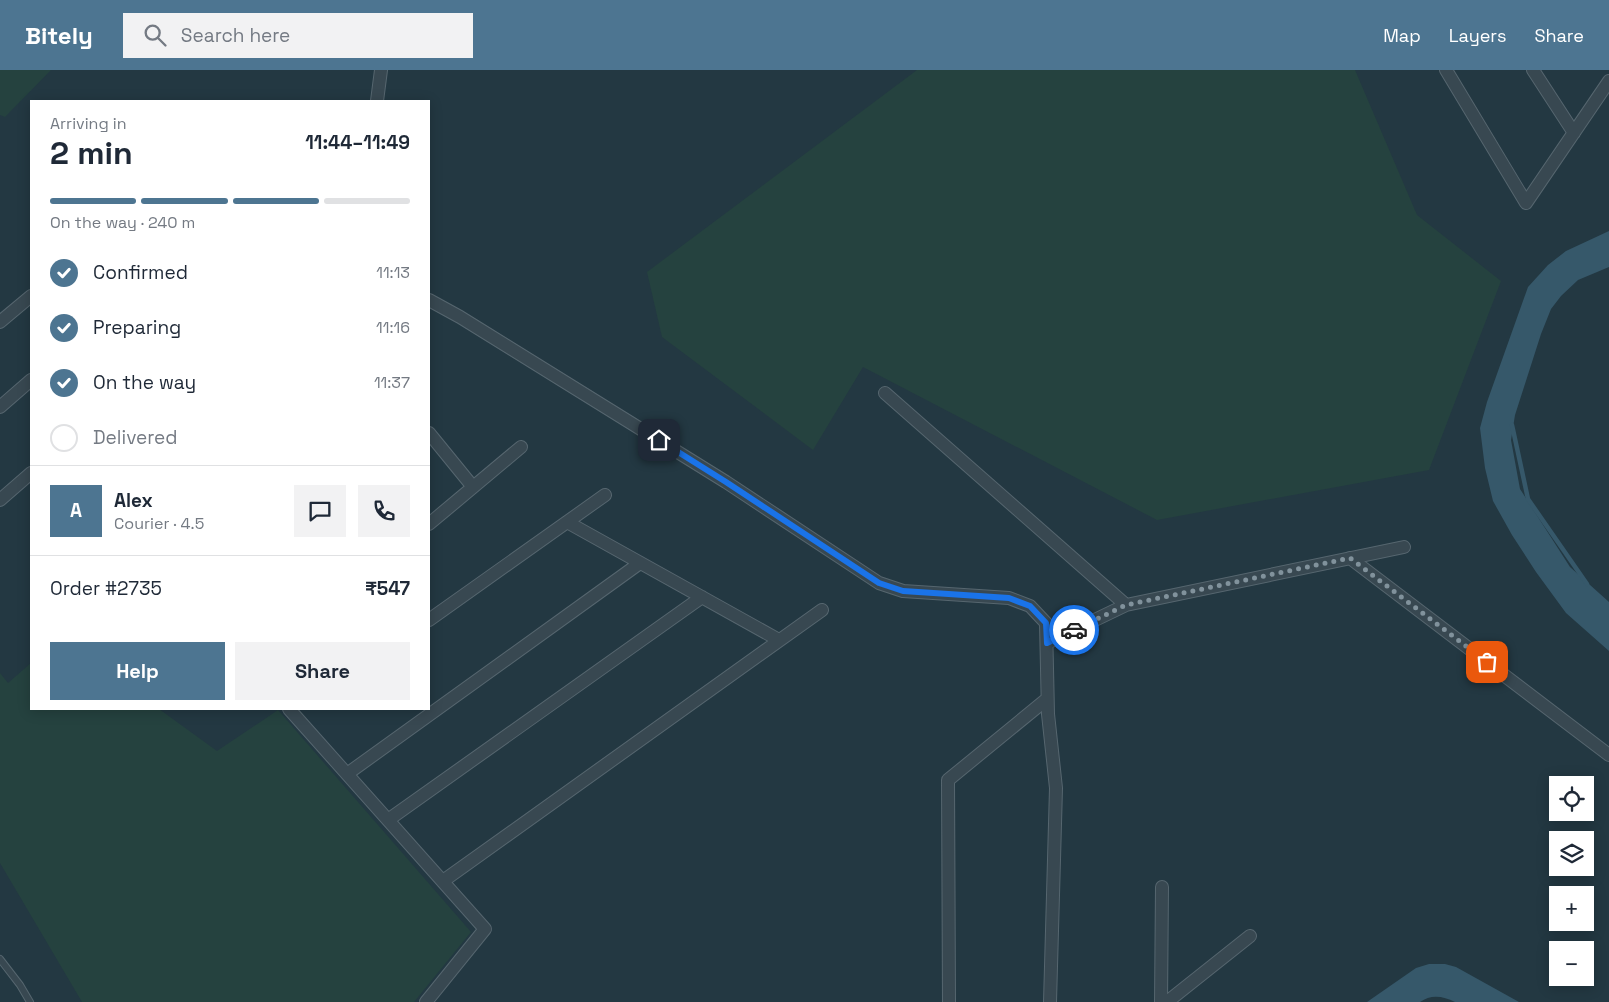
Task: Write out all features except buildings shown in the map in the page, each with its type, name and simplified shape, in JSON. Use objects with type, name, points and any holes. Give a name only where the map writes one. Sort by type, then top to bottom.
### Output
[{"type":"street","points":[[377,100],[381,70]]},
{"type":"street","points":[[1446,70],[1526,203],[1609,81]]},
{"type":"street","points":[[1533,70],[1574,134]]},
{"type":"street","points":[[0,322],[30,297]]},
{"type":"street","points":[[430,301],[469,322],[726,482],[879,583],[903,591],[1009,598],[1030,606],[1046,623],[1048,714],[1056,788],[1050,1002]]},
{"type":"street","points":[[0,406],[30,381]]},
{"type":"street","points":[[886,393],[1126,605]]},
{"type":"street","points":[[430,434],[473,487]]},
{"type":"street","points":[[430,523],[521,448]]},
{"type":"street","points":[[0,500],[30,474]]},
{"type":"street","points":[[430,619],[605,496]]},
{"type":"street","points":[[567,522],[779,640]]},
{"type":"street","points":[[1047,643],[1126,605],[1404,546]]},
{"type":"street","points":[[1350,558],[1609,755]]},
{"type":"street","points":[[347,774],[640,562]]},
{"type":"street","points":[[388,820],[702,597]]},
{"type":"street","points":[[443,881],[822,610]]},
{"type":"street","points":[[949,1002],[948,780],[1048,699]]},
{"type":"street","points":[[295,711],[347,774],[485,929],[426,1002]]},
{"type":"street","points":[[1161,1002],[1162,886]]},
{"type":"street","points":[[1167,1002],[1250,936]]},
{"type":"lane","points":[[0,959],[20,985],[30,1002]]},
{"type":"green space","points":[[0,70],[51,70],[5,117],[0,115]]},
{"type":"green space","points":[[917,70],[1355,70],[1417,215],[1501,281],[1429,470],[1157,520],[863,367],[813,450],[662,337],[647,272]]},
{"type":"green space","points":[[30,664],[30,710],[160,710],[217,751],[278,710],[471,932],[414,1002],[82,1002],[0,863],[0,673],[8,683]]},
{"type":"water","points":[[1609,231],[1609,267],[1578,280],[1561,296],[1551,309],[1515,415],[1511,440],[1520,489],[1570,567],[1609,602],[1609,651],[1566,613],[1512,535],[1493,501],[1485,468],[1480,428],[1487,402],[1528,287],[1548,265],[1566,251]]},
{"type":"water","points":[[1429,964],[1445,964],[1456,967],[1519,1002],[1455,1002],[1437,997],[1424,999],[1420,1002],[1367,1002],[1416,968]]},
{"type":"waterway","points":[[1512,425],[1528,499],[1587,584]]},
{"type":"way so far","points":[[1074,630],[1126,605],[1350,558],[1487,662]]},
{"type":"route","points":[[659,440],[879,583],[903,591],[1009,598],[1030,606],[1046,623],[1047,643],[1074,630]]}]
